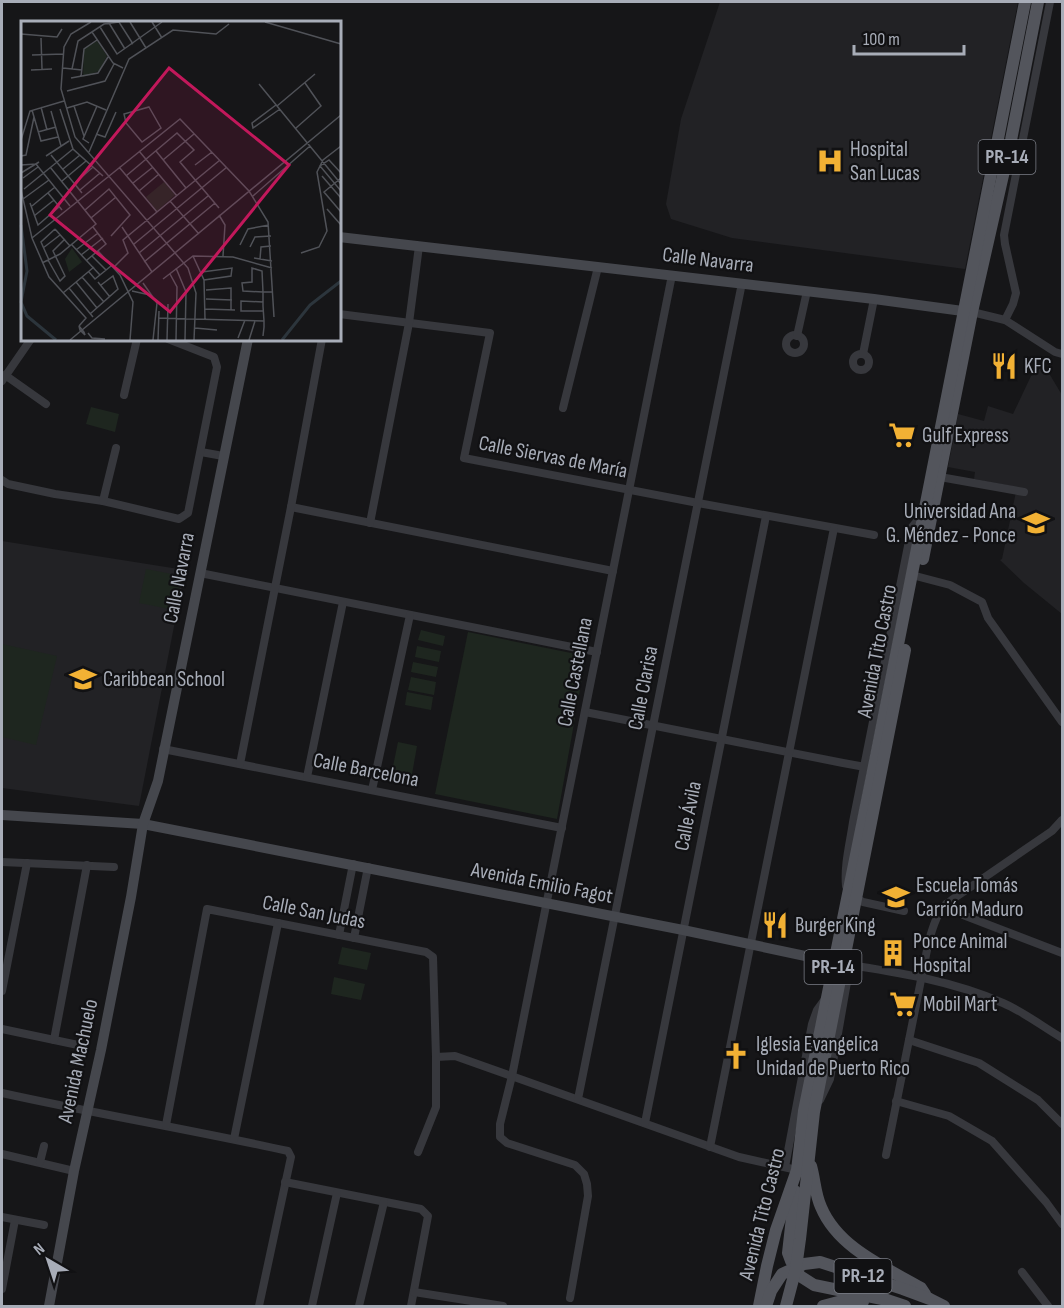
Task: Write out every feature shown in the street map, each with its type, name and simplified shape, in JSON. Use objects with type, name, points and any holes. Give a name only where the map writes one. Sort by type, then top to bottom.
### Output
[{"type":"main road","name":"Avenida Tito Castro","points":[[911,575],[940,477],[1025,2]]},
{"type":"main road","name":"Avenida Tito Castro","points":[[786,1306],[796,1268],[814,1112],[842,964],[874,765],[923,515],[968,311],[1011,140],[1038,2]]},
{"type":"main road","name":"Avenida Tito Castro","points":[[759,1306],[804,1111],[827,996],[842,964]]},
{"type":"main road","points":[[809,1157],[821,1208],[838,1233],[857,1250],[921,1288],[930,1299]]},
{"type":"main road","points":[[766,1306],[768,1296],[778,1280],[786,1271],[796,1268],[790,1261],[788,1253],[791,1168]]},
{"type":"main road","name":"PR-12","points":[[905,1306],[814,1285],[804,1280],[796,1268],[804,1264],[820,1262],[903,1289],[944,1306]]},
{"type":"main road","points":[[823,1306],[838,1302],[887,1300]]},
{"type":"street","points":[[1005,320],[1016,293],[1004,235],[1050,2]]},
{"type":"street","name":"Calle Navarra","points":[[340,237],[968,311],[1005,320],[1055,352],[1062,354]]},
{"type":"street","points":[[370,523],[409,323],[419,246]]},
{"type":"street","points":[[563,408],[598,267]]},
{"type":"street","name":"Calle Castellana","points":[[570,1298],[588,1196],[584,1174],[575,1166],[507,1143],[500,1137],[500,1124],[512,1076],[672,276]]},
{"type":"street","name":"Calle Clarisa","points":[[578,1099],[742,284]]},
{"type":"street","points":[[797,336],[807,291]]},
{"type":"street","points":[[863,354],[874,299]]},
{"type":"street","name":"Calle Siervas de María","points":[[340,314],[490,333],[464,458],[874,535]]},
{"type":"street","points":[[30,340],[3,378],[46,404]]},
{"type":"street","points":[[124,395],[137,340]]},
{"type":"street","points":[[2,480],[8,484],[103,501],[179,519],[188,513],[218,367],[214,357],[171,340]]},
{"type":"street","name":"Calle Navarra","points":[[143,824],[158,781],[248,340]]},
{"type":"street","points":[[240,764],[322,340]]},
{"type":"street","points":[[103,501],[116,448]]},
{"type":"street","points":[[201,452],[223,456]]},
{"type":"street","points":[[940,477],[1024,492]]},
{"type":"street","points":[[291,507],[614,571]]},
{"type":"street","points":[[904,911],[863,902],[852,897],[845,877],[847,857],[874,765],[911,575],[905,561],[912,527],[923,515]]},
{"type":"street","name":"Calle Ávila","points":[[645,1123],[766,516]]},
{"type":"street","points":[[710,1147],[834,528]]},
{"type":"street","points":[[200,573],[597,652]]},
{"type":"street","points":[[911,575],[950,585],[982,602],[988,618],[1062,722]]},
{"type":"street","points":[[307,777],[343,602]]},
{"type":"street","points":[[372,790],[410,615]]},
{"type":"street","points":[[585,712],[789,752],[874,765]]},
{"type":"street","name":"Calle Barcelona","points":[[163,749],[562,828]]},
{"type":"street","name":"Avenida Emilio Fagot","points":[[2,815],[143,824],[922,978],[974,991],[1006,1004],[1062,1038]]},
{"type":"street","points":[[886,1155],[929,940],[936,918],[946,904],[1052,831],[1062,820]]},
{"type":"street","name":"Avenida Machuelo","points":[[49,1306],[74,1170],[88,1112],[131,897],[143,824]]},
{"type":"street","points":[[2,862],[114,867]]},
{"type":"street","points":[[2,991],[27,863]]},
{"type":"street","points":[[339,935],[353,864]]},
{"type":"street","points":[[54,1040],[87,866]]},
{"type":"street","points":[[354,938],[368,867]]},
{"type":"street","points":[[946,904],[963,915],[1061,950]]},
{"type":"street","name":"Calle San Judas","points":[[166,1125],[207,909],[426,952],[433,957],[436,1107],[418,1152]]},
{"type":"street","points":[[234,1139],[278,923]]},
{"type":"street","points":[[2,1029],[78,1045]]},
{"type":"street","points":[[909,1040],[979,1063],[1038,1100],[1062,1124]]},
{"type":"street","points":[[436,1057],[455,1056],[710,1147],[740,1157],[791,1168]]},
{"type":"street","points":[[2,1093],[288,1151],[291,1157],[259,1306]]},
{"type":"street","points":[[896,1101],[949,1116],[992,1141],[1046,1202],[1062,1224]]},
{"type":"street","points":[[40,1162],[44,1146]]},
{"type":"street","points":[[2,1154],[74,1170]]},
{"type":"street","points":[[285,1182],[421,1209],[428,1216],[411,1306]]},
{"type":"street","points":[[312,1306],[337,1192]]},
{"type":"street","points":[[359,1306],[384,1202]]},
{"type":"street","points":[[2,1217],[44,1225]]},
{"type":"street","points":[[2,1289],[15,1220]]},
{"type":"street","points":[[1022,1272],[1048,1306]]},
{"type":"street","points":[[414,1292],[503,1306]]},
{"type":"shaded area","name":"Hospital San Lucas","points":[[720,2],[1018,2],[965,269],[732,238],[671,219],[666,204],[681,119]]},
{"type":"shaded area","name":"Universidad Ana G. Méndez - Ponce","points":[[1044,365],[1062,395],[1062,614],[1000,560],[1017,487],[974,479],[975,472],[948,467],[958,414],[984,421],[988,406],[1013,414],[1031,376]]},
{"type":"shaded area","points":[[91,407],[119,414],[115,432],[86,424]]},
{"type":"shaded area","name":"Caribbean School","points":[[2,541],[185,570],[139,806],[2,788]]},
{"type":"shaded area","points":[[146,569],[182,576],[175,610],[139,603]]},
{"type":"shaded area","points":[[421,630],[445,636],[443,646],[418,640]]},
{"type":"shaded area","points":[[468,632],[586,656],[557,819],[435,794]]},
{"type":"shaded area","points":[[2,644],[57,656],[36,745],[2,737]]},
{"type":"shaded area","points":[[417,646],[441,651],[439,662],[415,657]]},
{"type":"shaded area","points":[[413,662],[438,667],[436,677],[411,672]]},
{"type":"shaded area","points":[[411,677],[436,682],[434,695],[408,690]]},
{"type":"shaded area","points":[[407,692],[433,697],[431,710],[405,705]]},
{"type":"shaded area","points":[[398,742],[417,746],[411,780],[391,776]]},
{"type":"shaded area","points":[[342,947],[371,953],[367,970],[338,964]]},
{"type":"shaded area","points":[[334,977],[365,984],[361,1000],[331,994]]},
{"type":"place","name":"Hospital San Lucas","points":[[830,161]]},
{"type":"place","name":"KFC","points":[[1004,366]]},
{"type":"place","name":"Gulf Express","points":[[902,435]]},
{"type":"place","name":"Universidad Ana G. Méndez - Ponce","points":[[1036,523]]},
{"type":"place","name":"Caribbean School","points":[[83,679]]},
{"type":"place","name":"Escuela Tomás Carrión Maduro","points":[[896,897]]},
{"type":"place","name":"Burger King","points":[[775,925]]},
{"type":"place","name":"Ponce Animal Hospital","points":[[893,953]]},
{"type":"place","name":"Mobil Mart","points":[[903,1004]]},
{"type":"place","name":"Iglesia Evangelica Unidad de Puerto Rico","points":[[736,1056]]}]
